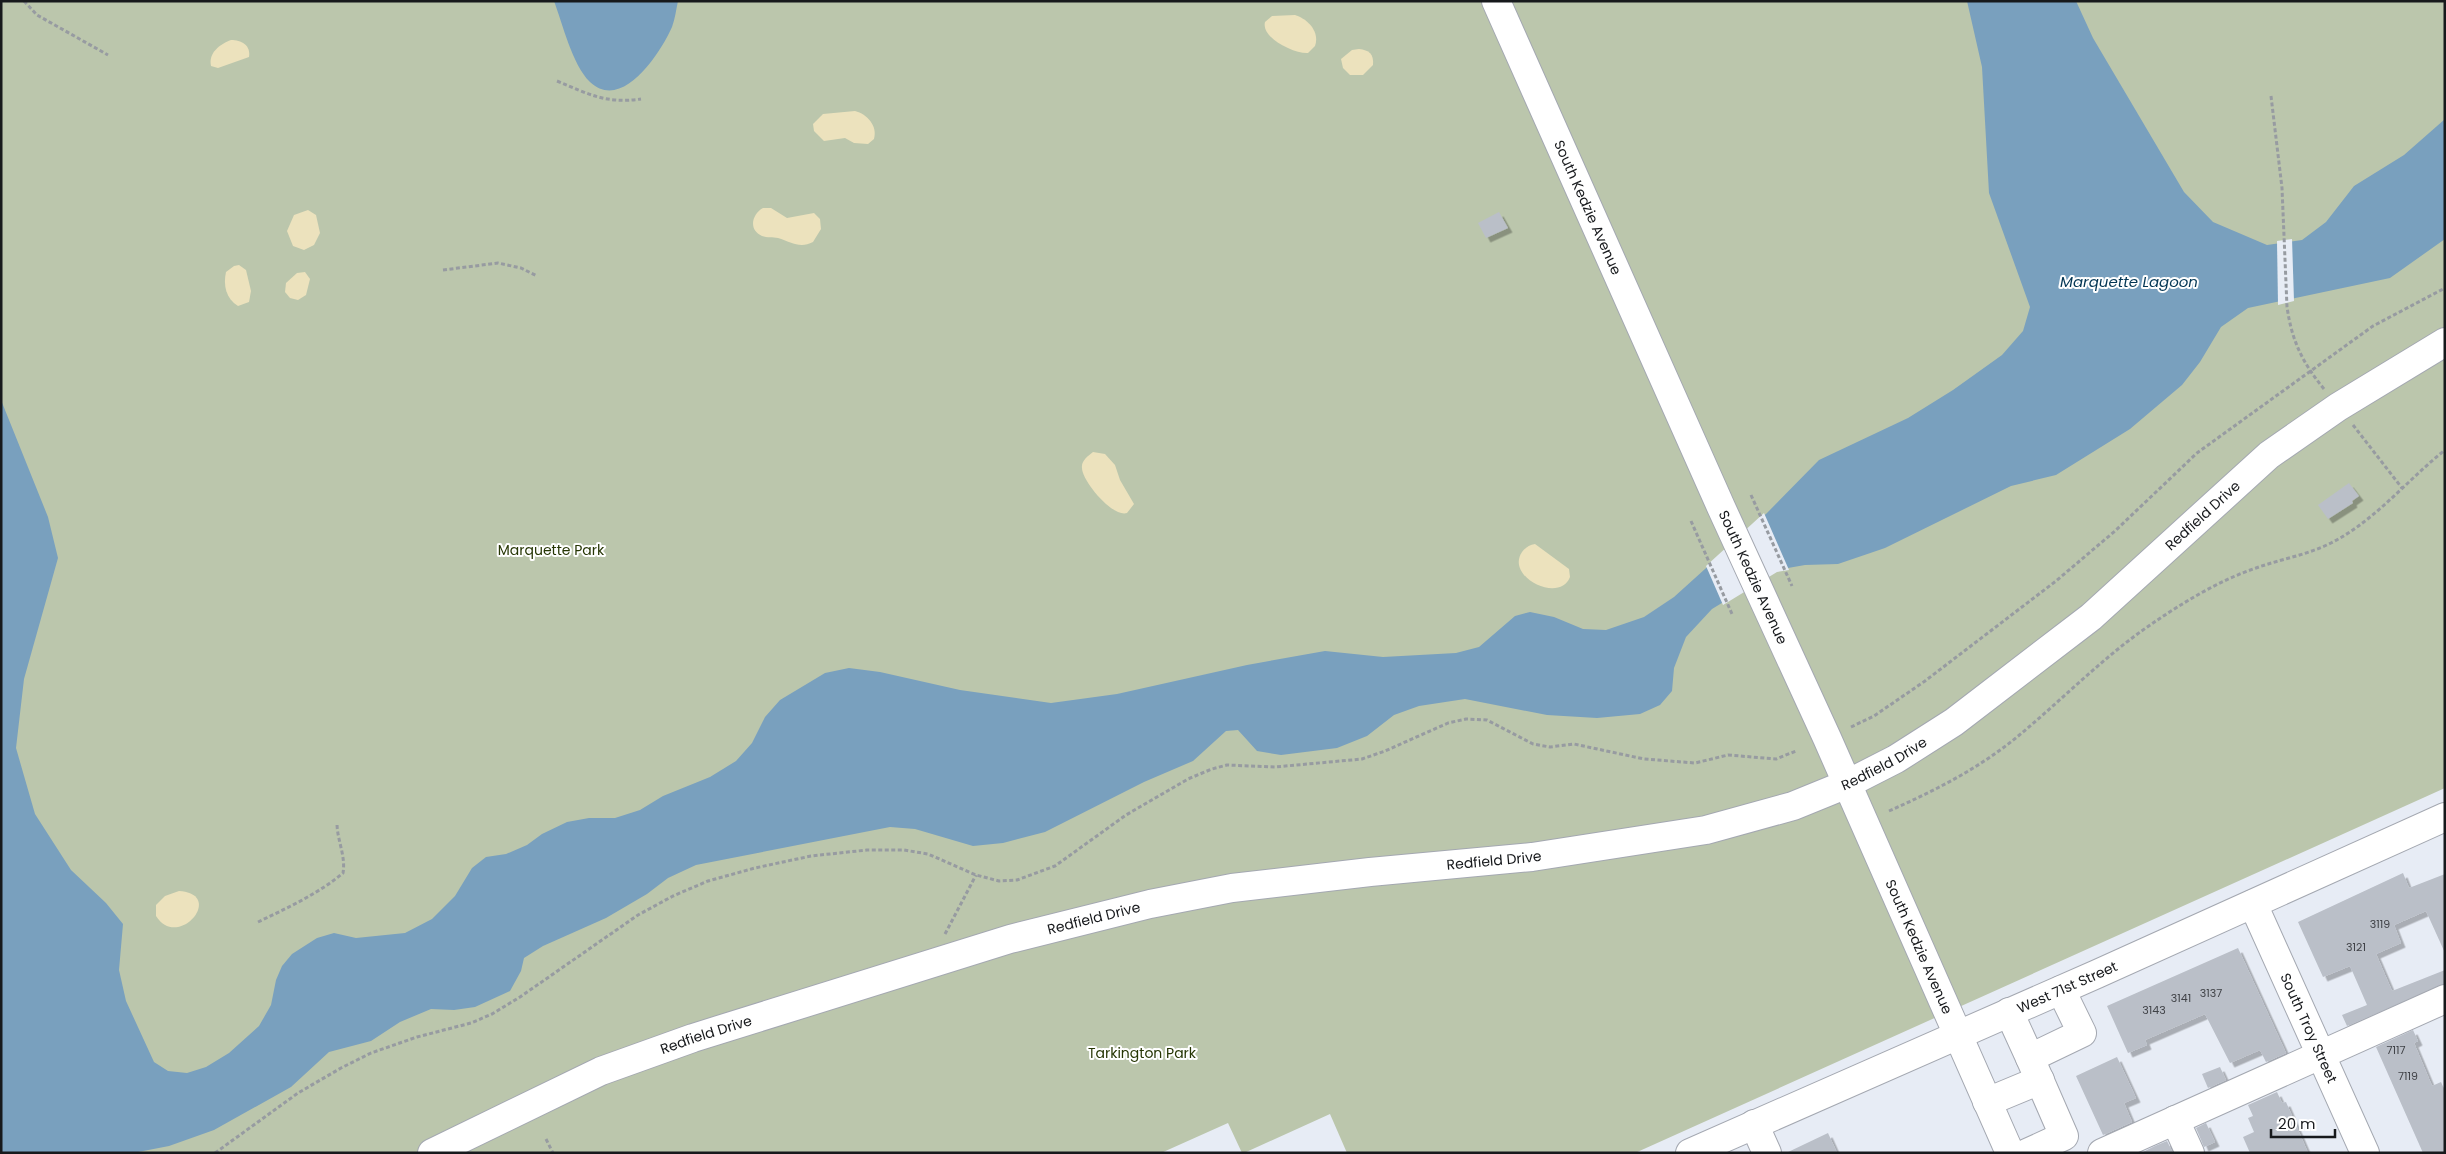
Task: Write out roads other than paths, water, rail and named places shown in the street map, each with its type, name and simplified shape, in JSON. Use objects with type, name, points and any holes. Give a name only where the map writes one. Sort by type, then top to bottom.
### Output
[{"type":"main road","name":"South Kedzie Avenue","points":[[1496,1],[2010,1153]]},
{"type":"main road","name":"Redfield Drive","points":[[432,1153],[601,1071],[693,1038],[1010,939],[1141,906],[1232,888],[1370,872],[1532,857],[1706,830],[1784,809],[1847,784],[1904,754],[1954,722],[2011,680],[2090,617],[2269,455],[2380,380],[2445,342]]},
{"type":"main road","name":"West 71st Street","points":[[1690,1153],[1957,1034],[2061,990],[2445,817]]},
{"type":"main road","name":"South Troy Street","points":[[2253,904],[2365,1153]]},
{"type":"main road","points":[[1987,1102],[2035,1069],[2082,1033],[2061,990]]},
{"type":"main road","points":[[2102,1153],[2445,999]]},
{"type":"main road","points":[[2009,1012],[2064,1136],[2027,1153]]},
{"type":"main road","points":[[2175,1120],[2190,1153]]},
{"type":"main road","points":[[1754,1124],[1767,1153]]},
{"type":"water","points":[[554,1],[678,1],[672,27],[659,51],[638,76],[627,85],[615,90],[602,89],[590,82],[584,74],[573,55]]},
{"type":"water","name":"Marquette Lagoon","points":[[1967,1],[2076,1],[2093,38],[2184,192],[2213,222],[2267,245],[2302,240],[2326,222],[2354,186],[2404,155],[2445,119],[2445,239],[2390,278],[2248,308],[2221,327],[2200,362],[2182,385],[2130,429],[2056,475],[2011,486],[1885,548],[1838,564],[1805,565],[1776,570],[1712,609],[1686,637],[1674,668],[1672,691],[1660,705],[1640,714],[1597,718],[1547,715],[1465,699],[1419,706],[1394,715],[1367,736],[1337,748],[1281,755],[1257,751],[1238,730],[1226,731],[1193,761],[1144,782],[1045,832],[1003,843],[973,846],[915,829],[890,827],[696,865],[668,878],[647,894],[606,918],[543,946],[524,958],[521,971],[510,991],[475,1007],[454,1010],[431,1009],[400,1022],[371,1041],[329,1052],[291,1087],[214,1130],[169,1146],[133,1153],[1,1153],[1,400],[48,517],[58,558],[24,679],[16,748],[35,814],[71,870],[106,903],[123,924],[119,970],[126,1001],[154,1062],[168,1071],[187,1073],[206,1067],[229,1053],[259,1026],[271,1005],[276,980],[282,966],[292,954],[317,938],[334,933],[356,938],[405,933],[432,919],[455,896],[472,868],[486,857],[506,854],[527,845],[542,834],[567,822],[589,818],[615,818],[640,810],[663,796],[710,777],[736,761],[752,743],[765,717],[780,700],[825,673],[849,668],[880,672],[960,690],[1051,703],[1117,694],[1247,665],[1325,651],[1383,657],[1456,653],[1479,647],[1515,616],[1530,612],[1554,617],[1583,629],[1606,630],[1644,617],[1674,597],[1767,513],[1819,460],[1908,418],[1953,390],[2002,355],[2023,331],[2030,307],[1989,193],[1982,67]]},
{"type":"park label","name":"Marquette Park","points":[[551,550]]},
{"type":"park label","name":"Tarkington Park","points":[[1142,1053]]}]
